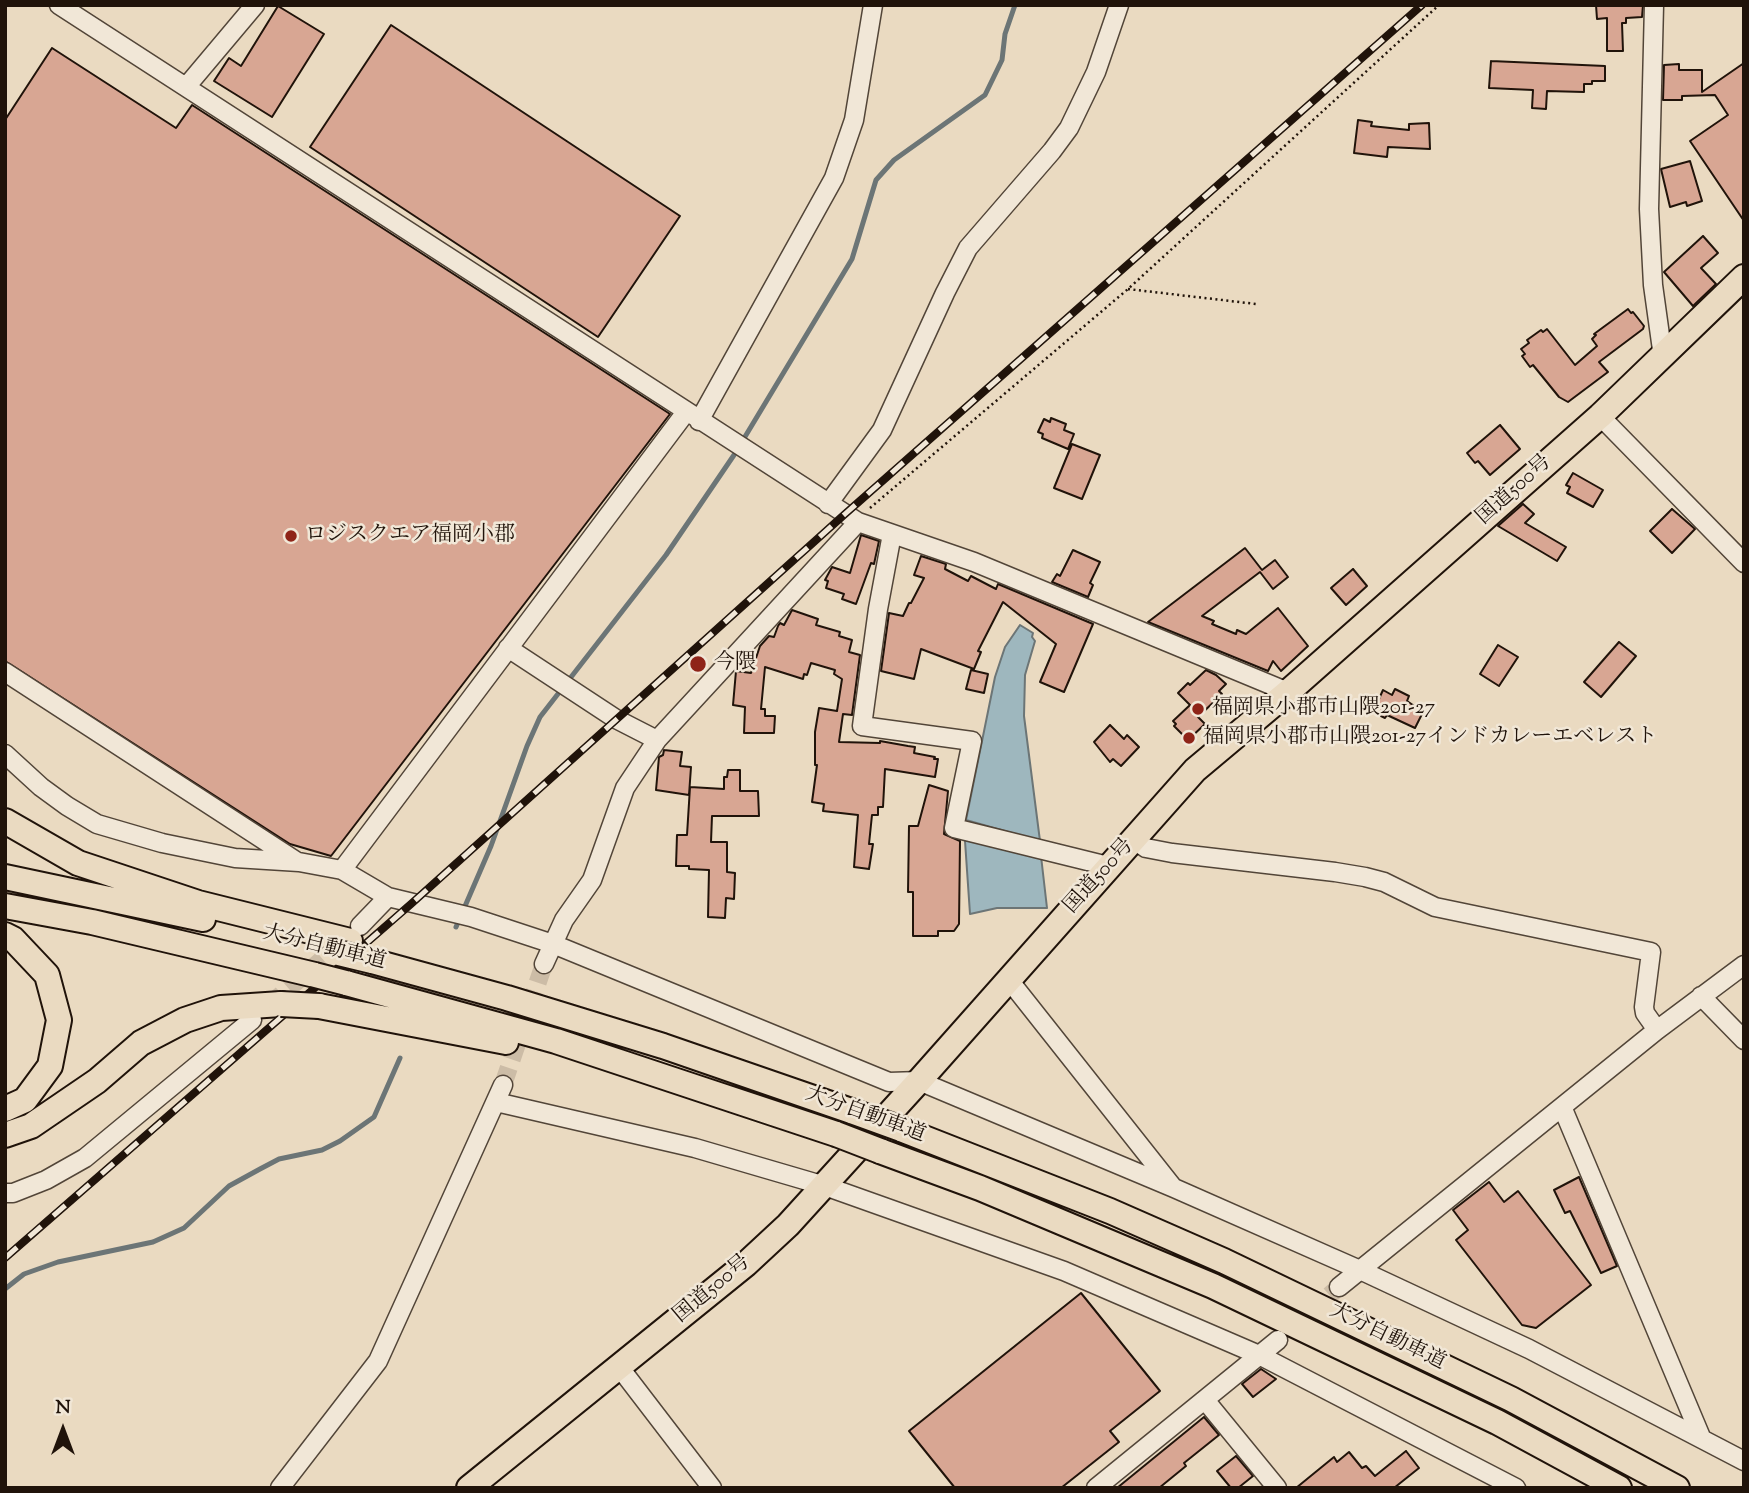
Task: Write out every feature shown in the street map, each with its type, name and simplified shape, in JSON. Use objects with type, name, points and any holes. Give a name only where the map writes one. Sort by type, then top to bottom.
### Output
[{"type":"highway","name":"国道500号","points":[[469,1488],[746,1264],[825,1186],[1195,770],[1288,692],[1600,416],[1744,277]]},
{"type":"highway","points":[[5,821],[78,863],[198,903],[350,940]]},
{"type":"highway","name":"大分自動車道","points":[[5,877],[350,940],[376,955],[778,1084],[1110,1211],[1236,1266],[1511,1399],[1677,1488]]},
{"type":"highway","name":"大分自動車道","points":[[5,906],[92,922],[346,983],[555,1041],[836,1134],[992,1193],[1213,1286],[1497,1422],[1619,1488]]},
{"type":"highway","points":[[5,935],[13,939],[47,975],[59,1020],[50,1066],[25,1100],[5,1109]]},
{"type":"highway","points":[[5,1135],[31,1126],[97,1080],[141,1044],[185,1020],[221,1008],[281,1004],[318,1006],[532,1047],[768,1111]]},
{"type":"street","points":[[59,5],[858,522],[974,562],[1288,692]]},
{"type":"street","points":[[186,87],[254,5]]},
{"type":"street","points":[[342,870],[509,648],[692,417],[834,178],[854,120],[873,5]]},
{"type":"street","points":[[828,504],[883,430],[968,248],[1069,128],[1096,72],[1119,5]]},
{"type":"street","points":[[1654,5],[1649,209],[1653,285],[1663,357]]},
{"type":"street","points":[[1600,416],[1744,563]]},
{"type":"street","points":[[544,964],[564,920],[592,880],[625,788],[657,740],[858,522]]},
{"type":"street","points":[[892,534],[878,609],[862,726],[972,741],[954,828],[1108,866]]},
{"type":"street","points":[[509,648],[616,719],[657,740]]},
{"type":"street","points":[[5,672],[299,862]]},
{"type":"street","points":[[5,754],[41,787],[97,824],[162,843],[235,858],[299,862],[342,870],[388,897],[471,917],[553,944],[889,1082],[919,1081],[1174,1188],[1360,1270],[1529,1349],[1744,1461]]},
{"type":"street","points":[[1133,839],[1146,848],[1172,853],[1365,877],[1384,882],[1435,907],[1651,952],[1644,1007],[1657,1030]]},
{"type":"street","points":[[350,940],[388,897]]},
{"type":"street","points":[[1339,1287],[1563,1109],[1657,1030],[1744,965]]},
{"type":"street","points":[[1009,980],[1174,1188]]},
{"type":"street","points":[[1701,996],[1744,1040]]},
{"type":"street","points":[[5,1193],[12,1193],[46,1180],[85,1157],[252,1020]]},
{"type":"street","points":[[280,1488],[378,1362],[503,1085]]},
{"type":"street","points":[[496,1102],[695,1148],[825,1186],[1064,1271],[1259,1355],[1516,1488]]},
{"type":"street","points":[[1563,1109],[1701,1437]]},
{"type":"street","points":[[1096,1488],[1278,1340]]},
{"type":"street","points":[[620,1368],[712,1488]]},
{"type":"street","points":[[1205,1399],[1277,1488]]},
{"type":"path","points":[[858,522],[874,504],[1128,289],[1439,5]]},
{"type":"path","points":[[1128,289],[1256,303]]},
{"type":"water","points":[[1020,625],[1033,633],[1035,641],[1025,675],[1024,716],[1040,841],[966,820],[995,677],[1005,647]]},
{"type":"water","points":[[968,838],[1041,856],[1047,908],[997,908],[970,914],[965,841]]},
{"type":"building","points":[[1596,5],[1643,5],[1642,17],[1626,18],[1626,23],[1622,23],[1623,51],[1607,51],[1607,18],[1597,19]]},
{"type":"building","points":[[278,6],[324,34],[272,117],[214,81],[229,58],[241,66]]},
{"type":"building","points":[[391,25],[680,216],[598,337],[310,147]]},
{"type":"building","name":"ロジスクエア福岡小郡","points":[[52,48],[176,128],[192,105],[670,414],[331,856],[290,844],[5,661],[5,120]]},
{"type":"building","points":[[1491,61],[1605,66],[1605,81],[1584,84],[1584,92],[1547,91],[1546,109],[1532,108],[1533,90],[1489,88]]},
{"type":"building","points":[[1744,63],[1744,221],[1690,141],[1728,115],[1715,95],[1682,96],[1682,100],[1663,100],[1664,65],[1679,64],[1679,70],[1702,70],[1702,92]]},
{"type":"building","points":[[1358,120],[1372,122],[1371,126],[1409,130],[1409,124],[1429,123],[1430,149],[1388,147],[1387,157],[1354,153]]},
{"type":"building","points":[[1690,161],[1702,201],[1687,206],[1686,202],[1670,207],[1661,169]]},
{"type":"building","points":[[1703,236],[1718,253],[1701,268],[1716,284],[1693,306],[1664,272]]},
{"type":"building","points":[[1628,309],[1644,326],[1643,329],[1599,362],[1608,372],[1568,402],[1559,397],[1533,365],[1530,367],[1522,356],[1525,354],[1521,349],[1529,343],[1527,340],[1547,329],[1575,365],[1597,346],[1592,339],[1596,335],[1594,334]]},
{"type":"building","points":[[1051,418],[1066,424],[1064,430],[1074,434],[1068,449],[1042,438],[1043,434],[1038,432],[1044,419],[1050,422]]},
{"type":"building","points":[[1500,425],[1520,449],[1490,475],[1467,453]]},
{"type":"building","points":[[1072,444],[1100,455],[1082,499],[1054,488]]},
{"type":"building","points":[[1573,473],[1603,490],[1593,507],[1567,493],[1570,487],[1566,485]]},
{"type":"building","points":[[1523,504],[1534,514],[1525,523],[1566,547],[1557,561],[1498,526]]},
{"type":"building","points":[[1672,509],[1695,529],[1672,553],[1650,531]]},
{"type":"building","points":[[861,535],[879,541],[874,564],[871,563],[856,604],[842,599],[844,594],[826,588],[828,581],[825,580],[832,567],[850,573]]},
{"type":"building","points":[[1245,548],[1262,570],[1275,560],[1288,577],[1273,589],[1260,572],[1202,616],[1214,621],[1212,624],[1236,634],[1237,630],[1246,634],[1278,608],[1308,646],[1281,671],[1273,661],[1268,671],[1148,622]]},
{"type":"building","points":[[1073,550],[1100,562],[1090,583],[1093,585],[1088,597],[1052,582],[1057,574],[1060,576]]},
{"type":"building","points":[[921,556],[946,564],[945,569],[968,581],[971,576],[996,589],[998,584],[1093,624],[1064,692],[1040,682],[1056,644],[1003,602],[978,651],[981,652],[974,669],[921,649],[914,679],[881,671],[889,613],[903,616],[911,603],[924,578],[914,575]]},
{"type":"building","points":[[1353,569],[1367,586],[1346,605],[1331,588]]},
{"type":"building","points":[[792,610],[818,619],[816,625],[840,632],[839,636],[852,640],[849,652],[860,655],[852,715],[843,714],[839,742],[880,741],[915,747],[914,753],[938,759],[935,777],[885,769],[883,807],[878,807],[878,815],[872,815],[869,844],[873,844],[869,869],[854,867],[858,815],[823,811],[824,804],[812,802],[817,765],[815,732],[819,708],[837,711],[842,679],[834,674],[835,670],[811,663],[803,679],[765,667],[761,709],[765,709],[765,716],[775,716],[774,733],[744,733],[745,707],[733,705],[736,671],[751,673],[760,646],[769,636],[774,637],[780,623],[784,625]]},
{"type":"building","points":[[1619,642],[1636,656],[1601,697],[1584,682]]},
{"type":"building","points":[[1498,645],[1518,657],[1499,686],[1480,674]]},
{"type":"building","points":[[971,670],[988,674],[984,693],[966,689]]},
{"type":"building","points":[[1206,670],[1226,684],[1219,691],[1222,694],[1198,717],[1205,724],[1188,740],[1174,726],[1176,724],[1173,721],[1190,705],[1178,693]]},
{"type":"building","points":[[1395,689],[1409,696],[1407,701],[1423,712],[1415,728],[1387,715],[1385,718],[1373,712],[1383,690],[1392,695]]},
{"type":"building","points":[[1110,725],[1124,739],[1127,735],[1139,747],[1121,766],[1113,759],[1110,762],[1094,742]]},
{"type":"building","points":[[664,750],[682,752],[680,766],[691,767],[689,795],[656,790],[659,757]]},
{"type":"building","points":[[728,770],[740,770],[740,791],[758,791],[759,816],[712,816],[711,842],[727,842],[727,872],[735,873],[734,899],[726,898],[725,918],[708,917],[709,870],[676,866],[677,835],[687,835],[690,787],[724,789],[724,777],[727,777]]},
{"type":"building","points":[[929,785],[948,791],[944,834],[960,841],[959,924],[954,931],[938,931],[938,936],[913,936],[913,892],[908,892],[909,826],[918,826]]},
{"type":"building","points":[[1579,1177],[1617,1266],[1601,1273],[1570,1211],[1565,1213],[1554,1190]]},
{"type":"building","points":[[1489,1182],[1504,1202],[1518,1191],[1591,1285],[1536,1328],[1522,1325],[1456,1240],[1468,1230],[1453,1210]]},
{"type":"building","points":[[1081,1293],[1160,1391],[1110,1431],[1119,1442],[1061,1488],[955,1488],[909,1431]]},
{"type":"building","points":[[1261,1369],[1276,1379],[1253,1397],[1242,1384]]},
{"type":"building","points":[[1204,1417],[1219,1435],[1184,1463],[1186,1466],[1159,1488],[1117,1488]]},
{"type":"building","points":[[1406,1451],[1419,1468],[1394,1488],[1296,1488],[1334,1457],[1337,1462],[1349,1452],[1362,1468],[1366,1466],[1375,1476]]},
{"type":"building","points":[[1236,1456],[1253,1476],[1238,1488],[1231,1488],[1217,1471]]},
{"type":"waterway","points":[[456,927],[491,846],[540,717],[666,555],[734,455],[852,259],[876,180],[894,160],[985,95],[1002,60],[1005,34],[1015,5]]},
{"type":"waterway","points":[[5,1289],[24,1274],[58,1262],[153,1242],[184,1228],[229,1186],[260,1169],[279,1159],[322,1150],[340,1141],[374,1117],[400,1058]]},
{"type":"tunnel","points":[[268,1006],[345,940]]},
{"type":"tunnel","points":[[503,1085],[544,964]]},
{"type":"tunnel","points":[[1289,1331],[1339,1287]]},
{"type":"railway","points":[[5,1258],[411,904],[845,514],[1422,5]]},
{"type":"place","name":"ロジスクエア福岡小郡","points":[[291,536]]},
{"type":"place","name":"今隈","points":[[698,664]]},
{"type":"place","name":"福岡県小郡市山隈201-27","points":[[1198,709]]},
{"type":"place","name":"福岡県小郡市山隈201-27インドカレーエベレスト","points":[[1189,738]]}]
